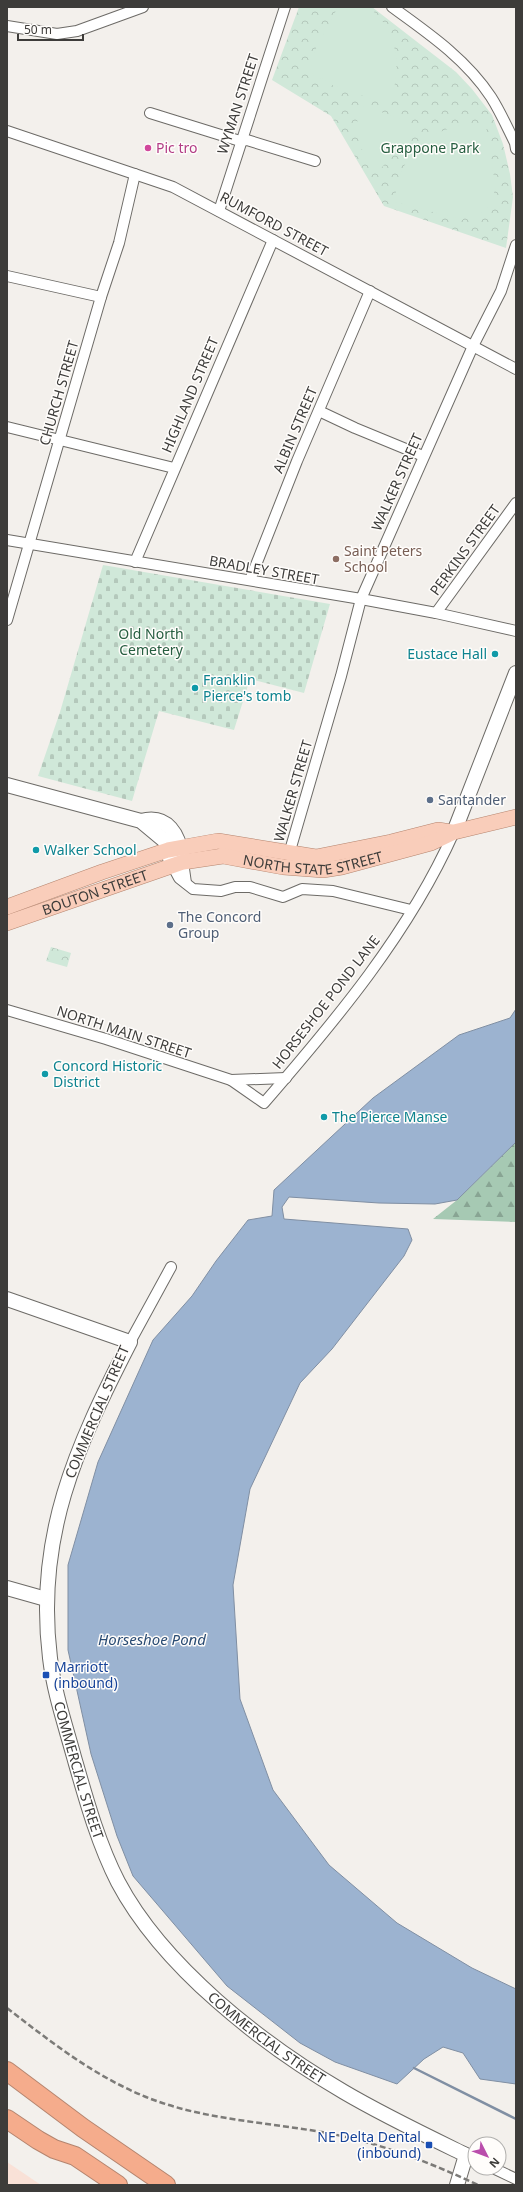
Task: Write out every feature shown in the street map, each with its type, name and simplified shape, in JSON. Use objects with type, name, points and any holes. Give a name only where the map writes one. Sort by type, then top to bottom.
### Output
[{"type":"highway","points":[[7,2064],[28,2086]]},
{"type":"highway","points":[[7,2071],[83,2128],[166,2185]]},
{"type":"highway","points":[[7,2107],[118,2185]]},
{"type":"highway","points":[[7,2119],[54,2149],[75,2156]]},
{"type":"main road","name":"NORTH STATE STREET","points":[[176,856],[223,856],[283,867],[323,870],[431,843],[454,832],[516,817]]},
{"type":"main road","name":"NORTH STATE STREET","points":[[176,856],[218,841],[289,854],[316,857],[391,842],[438,830],[454,832]]},
{"type":"main road","name":"BOUTON STREET","points":[[7,908],[102,872],[176,856]]},
{"type":"main road","name":"BOUTON STREET","points":[[7,923],[176,856]]},
{"type":"street","points":[[7,26],[57,34],[77,31],[143,7]]},
{"type":"street","name":"WYMAN STREET","points":[[219,211],[240,141],[285,7]]},
{"type":"street","points":[[392,7],[450,51],[467,67],[490,96],[515,143],[516,149]]},
{"type":"street","points":[[150,113],[240,141],[247,140],[315,161]]},
{"type":"street","name":"RUMFORD STREET","points":[[7,131],[173,187],[516,369]]},
{"type":"street","name":"CHURCH STREET","points":[[7,620],[118,243],[136,174]]},
{"type":"street","name":"HIGHLAND STREET","points":[[135,562],[273,240]]},
{"type":"street","name":"WALKER STREET","points":[[289,854],[341,676],[361,600],[423,456],[473,346],[501,292],[516,245]]},
{"type":"street","points":[[7,276],[101,297]]},
{"type":"street","name":"ALBIN STREET","points":[[250,580],[297,461],[370,291]]},
{"type":"street","points":[[319,411],[355,428],[423,456]]},
{"type":"street","points":[[7,427],[174,468]]},
{"type":"street","name":"PERKINS STREET","points":[[436,613],[516,503]]},
{"type":"street","name":"BRADLEY STREET","points":[[7,540],[250,580],[436,613],[516,631]]},
{"type":"street","points":[[454,832],[516,673]]},
{"type":"street","points":[[7,785],[141,821],[151,818],[160,820],[178,836],[176,856],[186,883],[193,889],[221,891],[235,887],[250,887],[283,897],[302,889],[333,891],[411,910]]},
{"type":"street","name":"HORSESHOE POND LANE","points":[[264,1103],[286,1078],[369,974],[435,870],[454,832]]},
{"type":"street","name":"NORTH MAIN STREET","points":[[7,1010],[106,1039],[231,1080],[264,1103]]},
{"type":"street","name":"NORTH MAIN STREET","points":[[231,1080],[286,1078]]},
{"type":"street","points":[[130,1342],[171,1267]]},
{"type":"street","name":"COMMERCIAL STREET","points":[[7,1299],[130,1342],[90,1424],[65,1488],[56,1521],[49,1562],[46,1599],[50,1659],[54,1680],[85,1796],[112,1869],[126,1895],[148,1928],[170,1954],[206,1991],[302,2066],[345,2093],[467,2155]]},
{"type":"street","points":[[7,1588],[46,1599]]},
{"type":"street","points":[[457,2185],[467,2163]]},
{"type":"shaded area","points":[[7,2162],[41,2185],[7,2185]]},
{"type":"green space","name":"Grappone Park","points":[[299,7],[372,7],[456,72],[472,89],[492,115],[503,144],[510,174],[513,197],[506,248],[384,206],[331,116],[272,80]]},
{"type":"green space","points":[[338,7],[368,7],[379,17],[387,28],[392,40],[397,65],[396,79],[389,105],[329,84],[330,82],[313,75],[310,68],[317,54],[314,52]]},
{"type":"green space","points":[[362,106],[409,121],[413,127],[412,132],[378,172],[366,161],[355,129]]},
{"type":"green space","points":[[476,124],[486,126],[496,190],[494,192],[494,202],[476,217],[463,217],[463,220],[395,202],[397,185],[402,171],[409,157],[419,146],[444,130]]},
{"type":"green space","name":"Old North Cemetery","points":[[103,565],[330,604],[304,693],[250,679],[234,730],[159,711],[132,801],[38,776],[60,712]]},
{"type":"green space","points":[[51,947],[71,953],[67,967],[46,961]]},
{"type":"green space","points":[[516,1142],[516,1222],[433,1219],[457,1200]]},
{"type":"water","name":"Horseshoe Pond","points":[[516,1009],[516,1142],[457,1200],[435,1204],[379,1203],[289,1197],[282,1207],[284,1219],[408,1229],[412,1240],[404,1256],[332,1349],[300,1383],[250,1489],[233,1585],[240,1699],[273,1790],[329,1865],[397,1923],[472,1968],[516,1989],[516,2084],[480,2079],[463,2053],[443,2047],[424,2059],[397,2084],[335,2062],[300,2043],[227,1986],[133,1876],[117,1836],[91,1754],[68,1650],[68,1565],[98,1462],[153,1340],[192,1296],[216,1261],[248,1220],[272,1216],[274,1190],[373,1098],[459,1035],[510,1018]]},
{"type":"waterway","points":[[414,2068],[516,2119]]},
{"type":"railway","points":[[7,2008],[57,2046],[91,2069],[127,2089],[146,2097],[168,2105],[212,2116],[304,2129],[366,2142],[423,2161],[478,2185]]},
{"type":"place","name":"Pic tro","points":[[148,148]]},
{"type":"place","name":"Saint Peters School","points":[[336,559]]},
{"type":"place","name":"Eustace Hall","points":[[495,654]]},
{"type":"place","name":"Franklin Pierce's tomb","points":[[195,688]]},
{"type":"place","name":"Santander","points":[[430,800]]},
{"type":"place","name":"Walker School","points":[[36,850]]},
{"type":"place","name":"The Concord Group","points":[[170,925]]},
{"type":"place","name":"Concord Historic District","points":[[45,1074]]},
{"type":"place","name":"The Pierce Manse","points":[[324,1117]]},
{"type":"place","name":"Marriott (inbound)","points":[[46,1675]]},
{"type":"place","name":"NE Delta Dental (inbound)","points":[[429,2145]]}]
